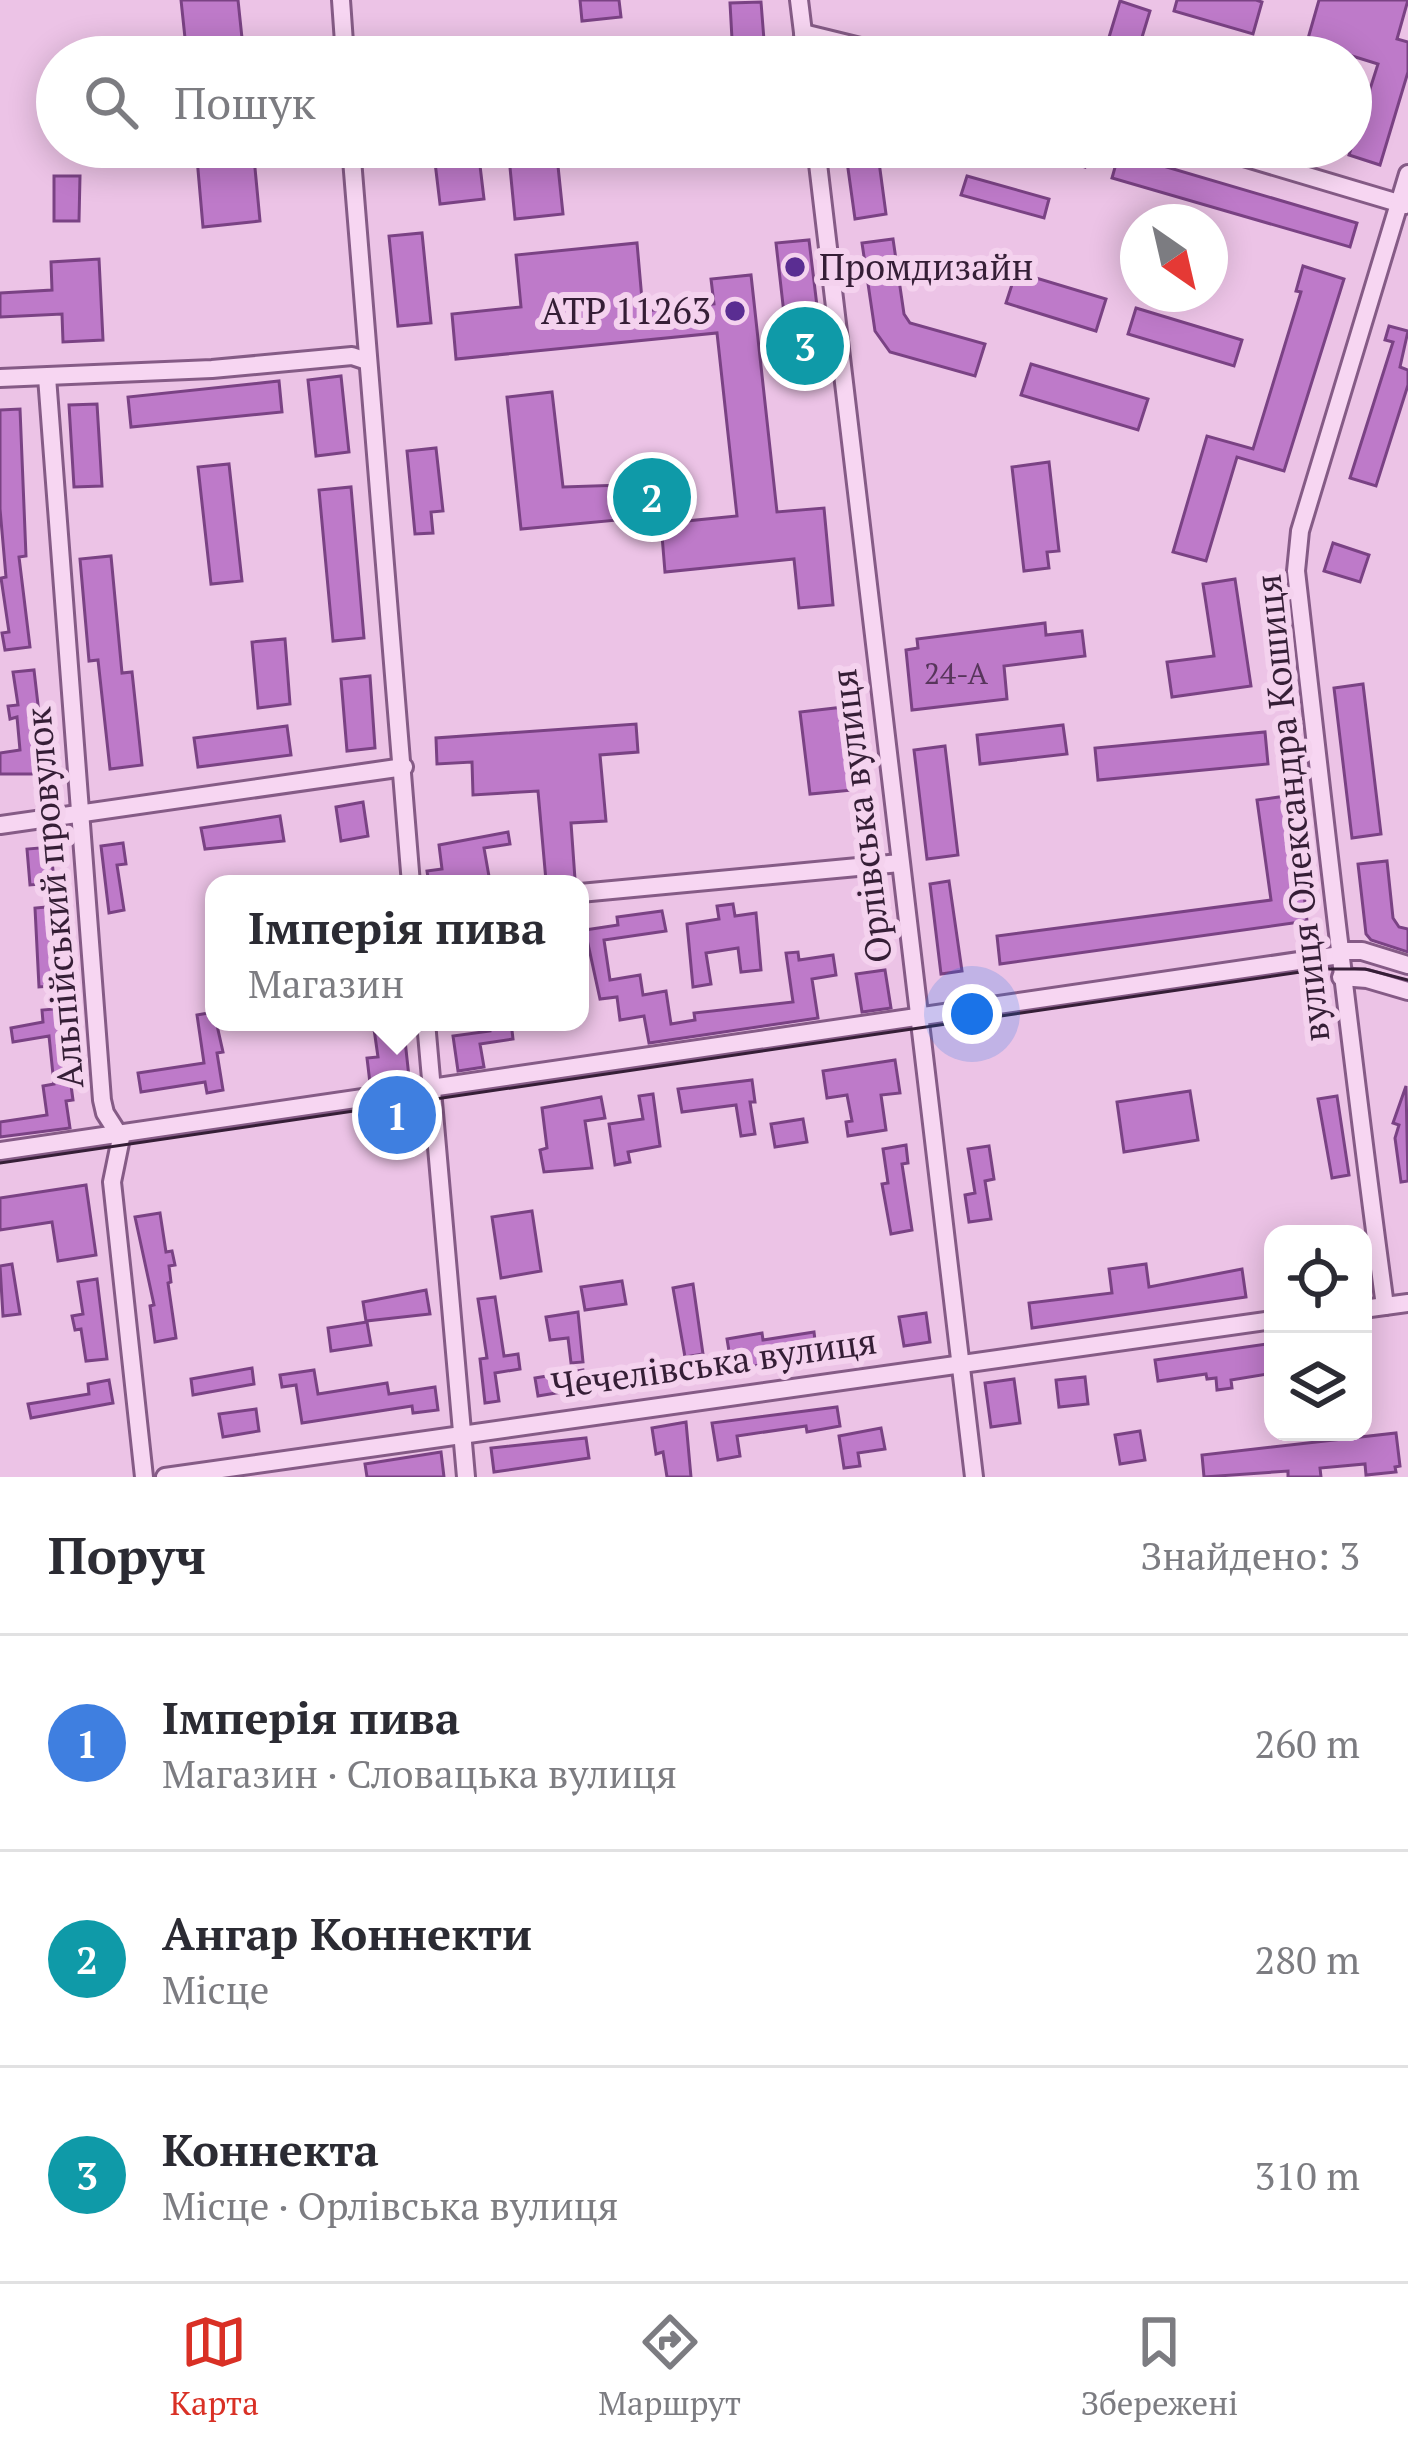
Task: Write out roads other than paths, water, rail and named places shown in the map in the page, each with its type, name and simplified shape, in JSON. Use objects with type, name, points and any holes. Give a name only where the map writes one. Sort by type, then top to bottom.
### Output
[{"type":"street","points":[[341,0],[344,36]]},
{"type":"street","points":[[800,0],[803,36]]},
{"type":"street","points":[[803,33],[815,36]]},
{"type":"street","points":[[353,168],[410,875]]},
{"type":"street","name":"Орлівська вулиця","points":[[818,168],[974,1477]]},
{"type":"street","points":[[1280,168],[1403,205]]},
{"type":"street","name":"вулиця Олександра Кошиця","points":[[1385,1306],[1341,977],[1296,571],[1300,531],[1403,205],[1408,174]]},
{"type":"street","points":[[0,378],[212,369],[352,356],[367,361]]},
{"type":"street","name":"Альпійський провулок","points":[[47,377],[102,1100],[122,1145],[111,1171],[144,1477]]},
{"type":"street","points":[[0,825],[404,766]]},
{"type":"street","points":[[589,892],[900,863]]},
{"type":"street","points":[[0,1151],[1340,953],[1362,951],[1408,965]]},
{"type":"street","points":[[1341,977],[1408,992]]},
{"type":"street","points":[[427,1031],[466,1477]]},
{"type":"street","points":[[1372,1308],[1408,1303]]},
{"type":"street","name":"Чечелівська вулиця","points":[[165,1477],[1264,1321]]},
{"type":"tram line","points":[[0,1163],[1321,969],[1365,969],[1408,980]]},
{"type":"place","name":"Промдизайн","points":[[795,267]]},
{"type":"place","name":"ATP 11263","points":[[735,311]]},
{"type":"place","name":"Коннекта","points":[[805,346]]},
{"type":"place","name":"Ангар Коннекти","points":[[652,497]]},
{"type":"place","name":"Імперія пива","points":[[397,1115]]}]
